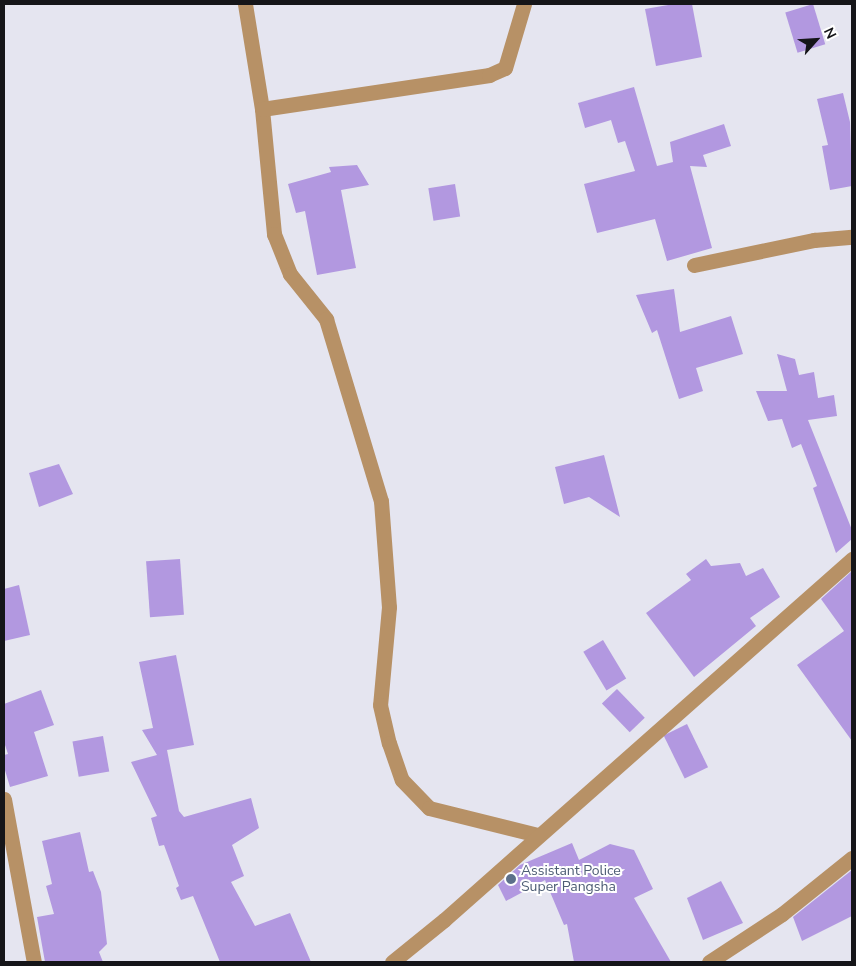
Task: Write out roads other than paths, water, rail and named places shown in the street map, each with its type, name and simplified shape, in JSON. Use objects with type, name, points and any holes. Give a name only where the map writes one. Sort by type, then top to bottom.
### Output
[{"type":"street","points":[[245,4],[262,109],[274,234],[290,274],[326,319],[381,500],[389,608],[380,705],[402,780],[429,808],[538,835]]},
{"type":"street","points":[[262,109],[497,72],[505,68],[524,4]]},
{"type":"street","points":[[694,264],[814,240],[852,237]]},
{"type":"street","points":[[392,962],[852,559]]},
{"type":"street","points":[[4,799],[34,962]]},
{"type":"street","points":[[709,962],[782,914],[852,858]]},
{"type":"place","name":"Assistant Police Super Pangsha","points":[[511,879]]}]
